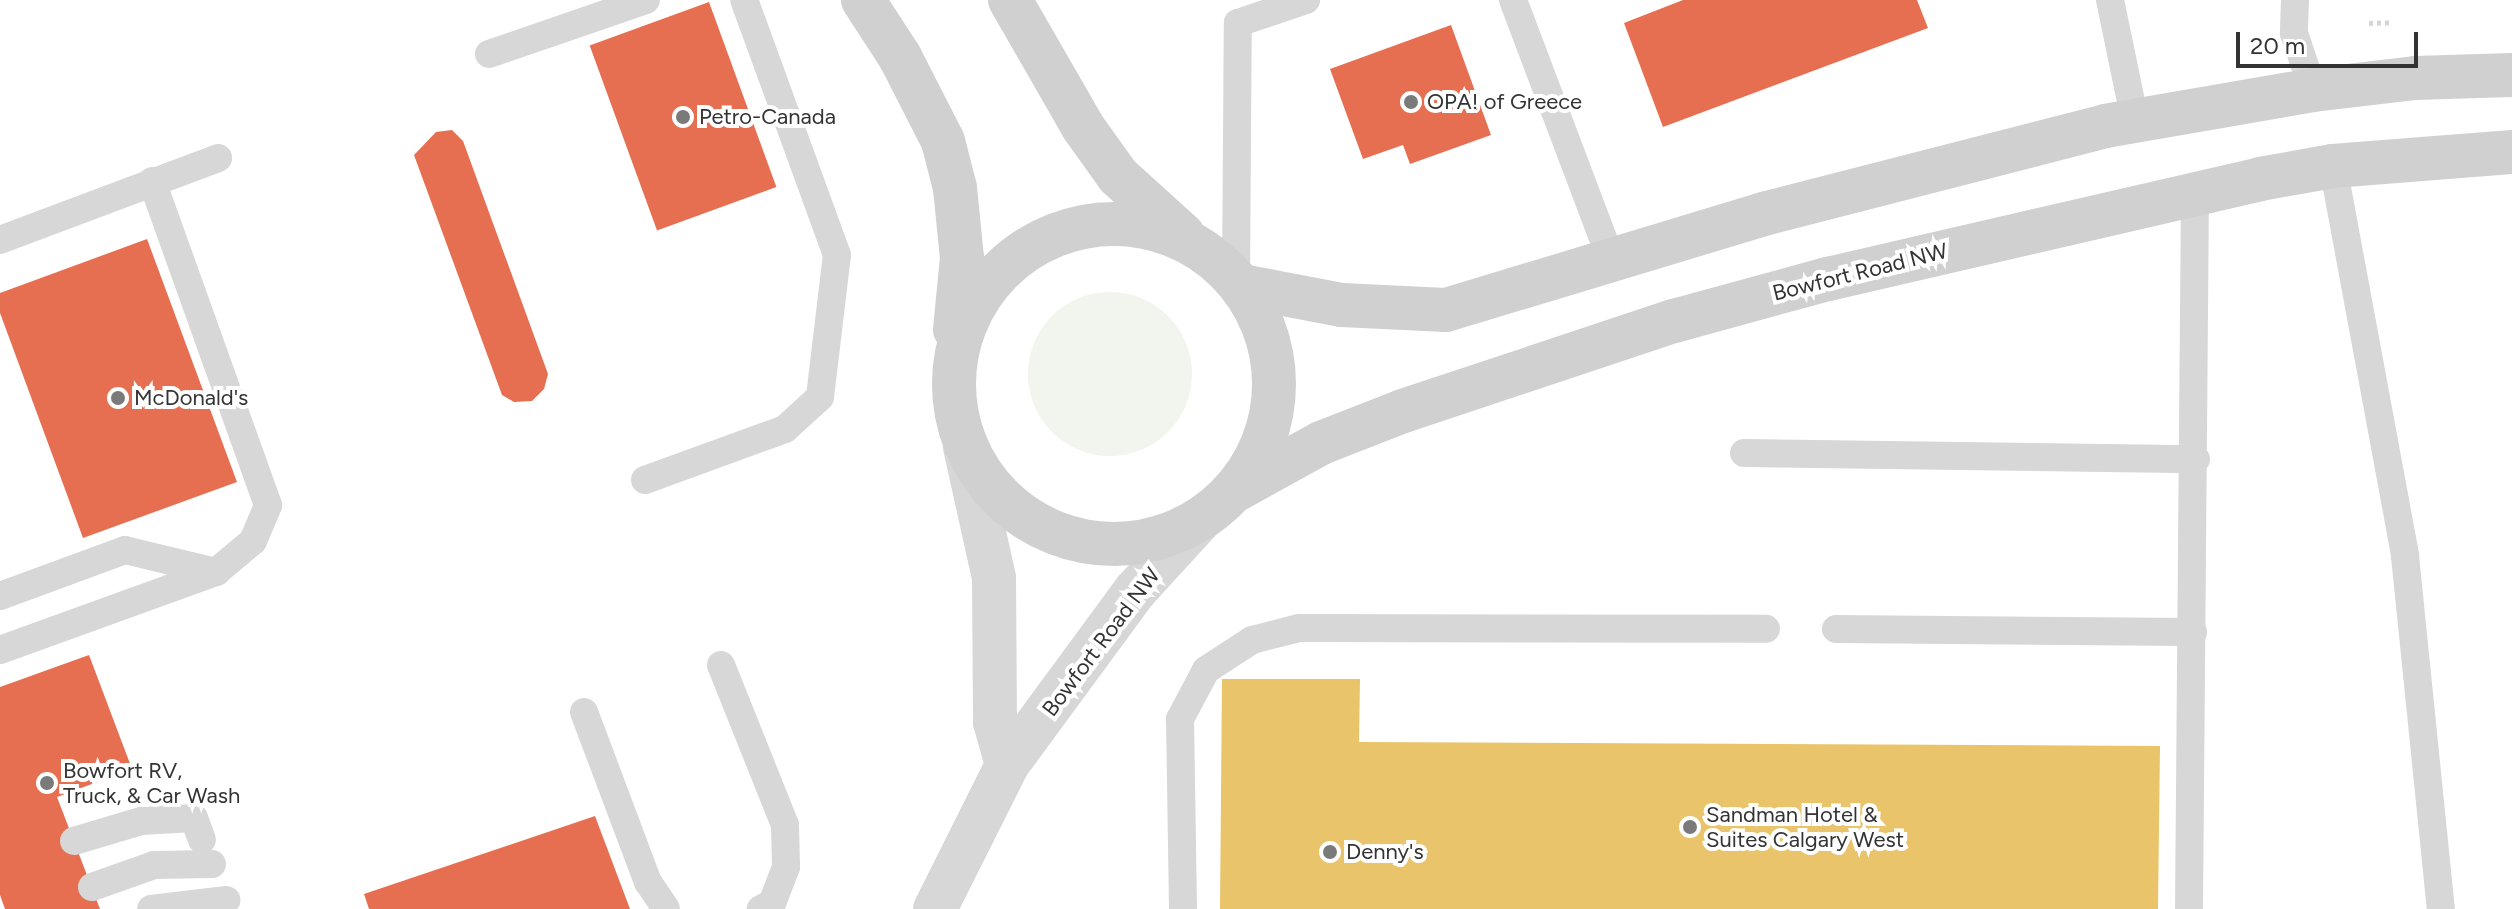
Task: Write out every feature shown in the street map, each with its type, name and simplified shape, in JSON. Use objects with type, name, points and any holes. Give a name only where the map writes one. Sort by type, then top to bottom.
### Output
[{"type":"street","points":[[863,0],[900,57],[943,141],[955,188],[962,258],[953,385],[994,578],[995,722],[1007,765]]},
{"type":"street","points":[[965,447],[990,487],[1023,518],[1065,538],[1110,545],[1157,540],[1199,521],[1234,491],[1265,437],[1274,389],[1261,318],[1239,283],[1118,176],[1083,127],[1010,0]]},
{"type":"street","points":[[1239,283],[1342,305],[1446,310],[1610,257],[2135,121],[2313,90],[2415,78],[2512,75]]},
{"type":"street","name":"Bowfort Road NW","points":[[1234,491],[1321,443],[1403,411],[1674,321],[1889,264],[2195,192],[2333,166],[2512,152]]},
{"type":"street","points":[[956,352],[968,317],[988,284],[1015,257],[1048,238],[1084,227],[1122,223],[1159,230],[1194,245]]},
{"type":"street","name":"Bowfort Road NW","points":[[935,909],[1007,765],[1135,591],[1199,521]]},
{"type":"lane","points":[[489,54],[646,0]]},
{"type":"lane","points":[[645,480],[785,429],[820,397],[837,255],[744,0]]},
{"type":"lane","points":[[1239,283],[1233,12],[1306,0]]},
{"type":"lane","points":[[1513,0],[1610,257]]},
{"type":"lane","points":[[2110,0],[2135,121]]},
{"type":"lane","points":[[2295,0],[2294,33],[2313,90]]},
{"type":"lane","points":[[0,240],[218,158]]},
{"type":"lane","points":[[2333,166],[2405,556],[2441,909]]},
{"type":"lane","points":[[0,650],[216,572],[253,541],[268,505],[152,181]]},
{"type":"lane","points":[[2189,909],[2196,459],[2195,192]]},
{"type":"lane","points":[[1744,453],[2196,459]]},
{"type":"lane","points":[[0,596],[125,550],[216,572]]},
{"type":"lane","points":[[1183,909],[1180,719],[1206,670],[1252,640],[1299,628],[1766,629]]},
{"type":"lane","points":[[1836,629],[2193,632]]},
{"type":"lane","points":[[721,665],[785,825],[786,867],[772,903],[761,909]]},
{"type":"lane","points":[[584,712],[648,882],[666,909]]},
{"type":"lane","points":[[74,841],[141,821],[194,818],[207,852],[154,865],[92,887]]},
{"type":"lane","points":[[151,909],[226,900]]},
{"type":"shaded area","points":[[1110,292],[1141,298],[1168,316],[1186,343],[1192,374],[1186,405],[1168,432],[1141,450],[1110,456],[1079,450],[1052,432],[1034,405],[1028,374],[1034,343],[1052,316],[1079,298]]},
{"type":"building: Homes","name":"Sandman Hotel & Suites Calgary West","points":[[1222,679],[1360,679],[1359,742],[2160,746],[2158,909],[1220,909]]},
{"type":"building: Shops","points":[[1683,0],[1917,0],[1928,28],[1663,127],[1624,23]]},
{"type":"building: Shops","name":"Petro-Canada","points":[[709,2],[776,187],[657,231],[590,45]]},
{"type":"building: Shops","name":"OPA! of Greece","points":[[1451,25],[1491,135],[1410,164],[1403,145],[1363,159],[1330,69]]},
{"type":"building: Shops","points":[[452,130],[463,141],[548,374],[544,389],[532,401],[514,402],[502,395],[414,155],[436,132]]},
{"type":"building: Shops","name":"McDonald's","points":[[147,239],[237,482],[83,538],[0,313],[0,293]]},
{"type":"building: Shops","name":"Bowfort RV, Truck, & Car Wash","points":[[89,655],[132,769],[57,797],[100,909],[5,909],[0,895],[0,687]]},
{"type":"building: Shops","points":[[595,816],[630,909],[369,909],[364,894]]},
{"type":"place","name":"OPA! of Greece","points":[[1411,102]]},
{"type":"place","name":"Petro-Canada","points":[[683,117]]},
{"type":"place","name":"McDonald's","points":[[118,398]]},
{"type":"place","name":"Bowfort RV, Truck, & Car Wash","points":[[47,783]]},
{"type":"place","name":"Sandman Hotel & Suites Calgary West","points":[[1690,827]]},
{"type":"place","name":"Denny's","points":[[1330,852]]}]
